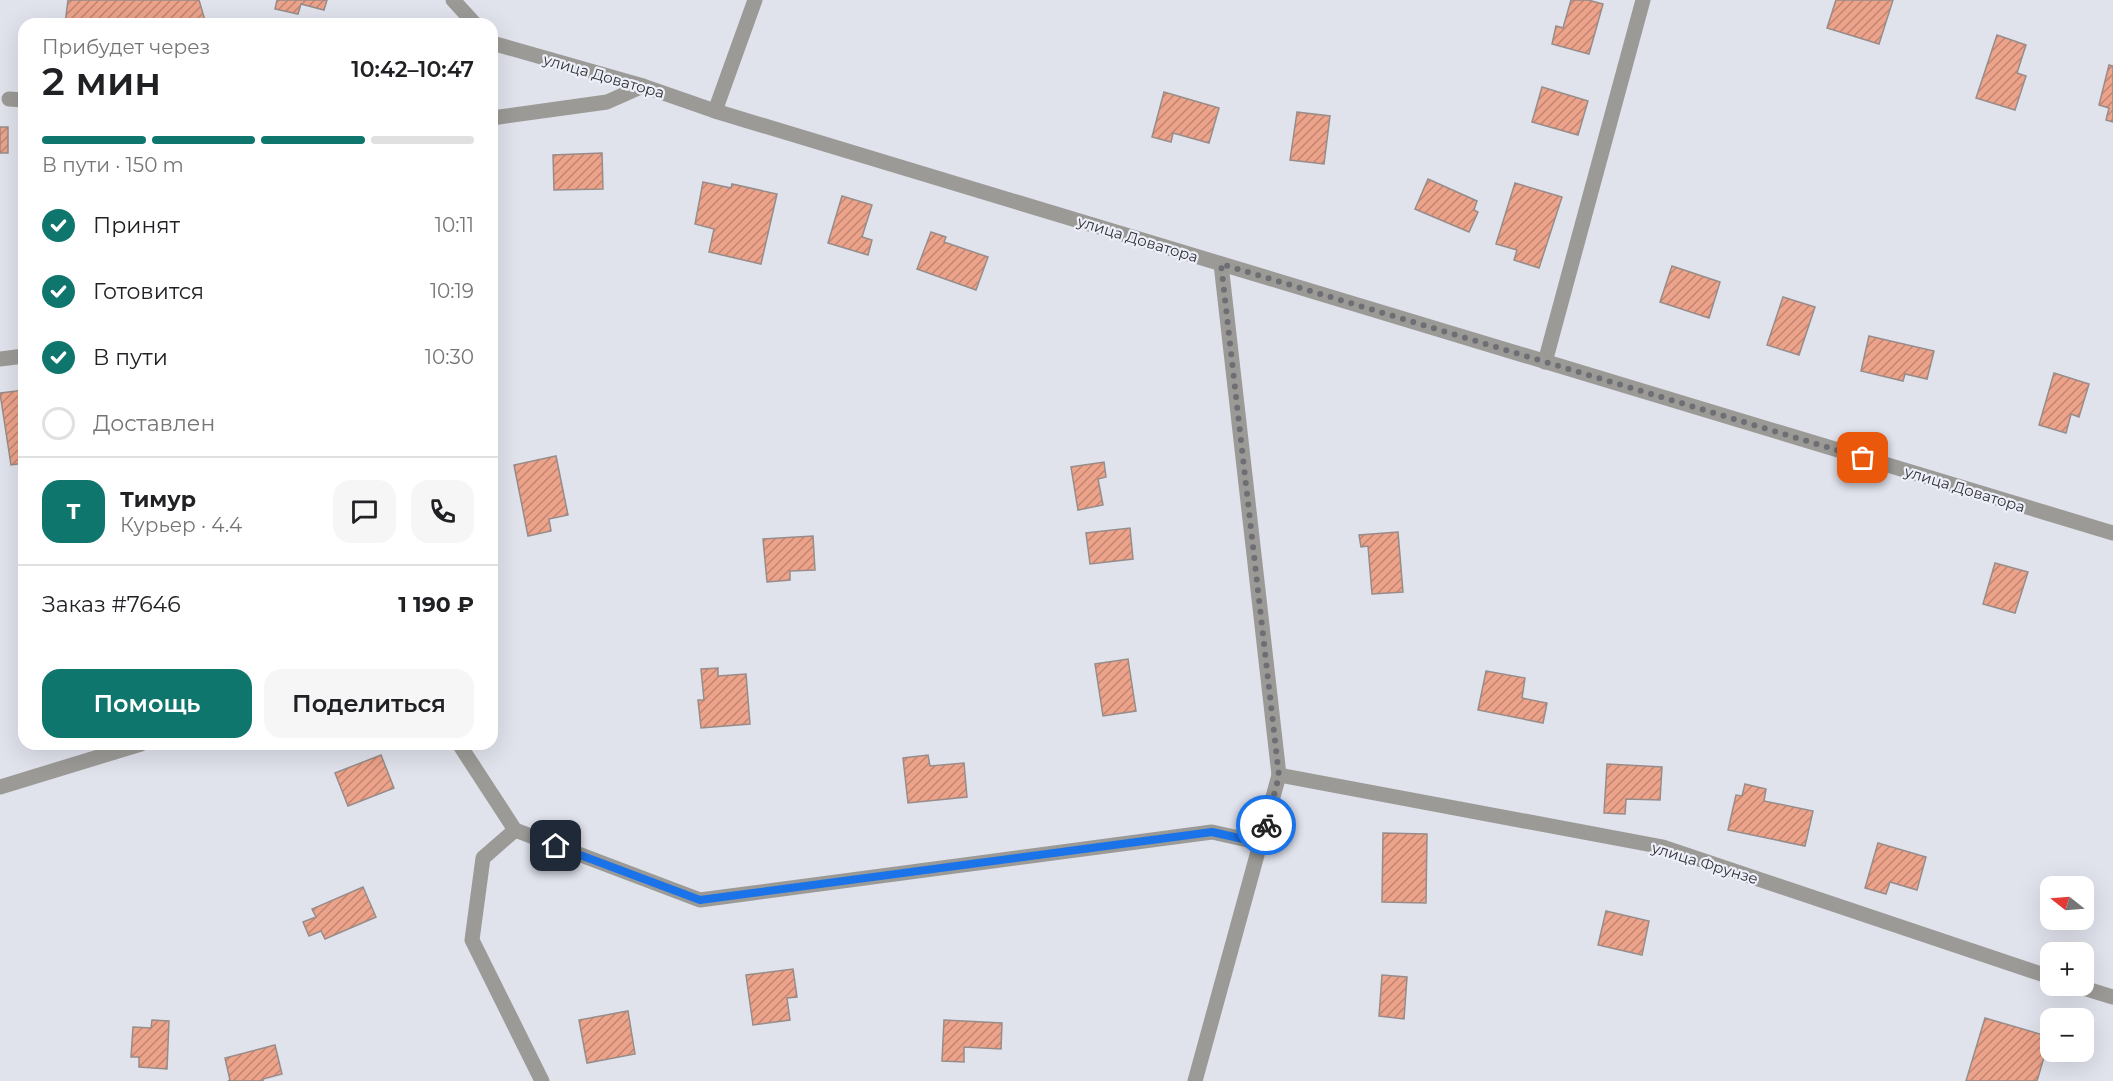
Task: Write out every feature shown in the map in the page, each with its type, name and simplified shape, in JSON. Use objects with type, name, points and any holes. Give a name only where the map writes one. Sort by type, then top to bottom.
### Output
[{"type":"street","points":[[453,0],[470,18]]},
{"type":"street","points":[[715,111],[755,0]]},
{"type":"street","points":[[1545,362],[1643,0]]},
{"type":"street","name":"улица Доватора","points":[[498,45],[643,86],[715,111],[2113,533]]},
{"type":"street","points":[[498,117],[607,102],[643,86]]},
{"type":"street","points":[[1195,1081],[1279,776],[1221,264]]},
{"type":"street","points":[[0,359],[18,357]]},
{"type":"street","points":[[0,787],[121,750]]},
{"type":"street","points":[[463,750],[516,830],[700,900],[1212,832],[1261,843]]},
{"type":"street","name":"улица Фрунзе","points":[[1279,776],[1662,848],[2040,973]]},
{"type":"street","points":[[516,830],[483,858],[472,940],[543,1081]]},
{"type":"street","points":[[2094,991],[2113,997]]},
{"type":"building","points":[[68,0],[199,0],[204,18],[66,18]]},
{"type":"building","points":[[277,0],[327,0],[324,10],[301,4],[298,14],[275,9]]},
{"type":"building","points":[[1571,0],[1588,0],[1603,4],[1589,54],[1552,44],[1556,26],[1563,28]]},
{"type":"building","points":[[1836,0],[1893,0],[1879,44],[1827,28]]},
{"type":"building","points":[[1997,35],[2026,45],[2017,73],[2026,76],[2015,110],[1976,98]]},
{"type":"building","points":[[2109,65],[2113,66],[2113,122],[2106,120],[2109,108],[2099,105]]},
{"type":"building","points":[[1542,87],[1588,101],[1578,135],[1532,122]]},
{"type":"building","points":[[1164,92],[1219,108],[1209,143],[1173,133],[1171,142],[1152,137]]},
{"type":"building","points":[[1297,112],[1330,116],[1324,164],[1290,160]]},
{"type":"building","points":[[0,127],[8,127],[8,153],[0,153]]},
{"type":"building","points":[[602,153],[603,189],[554,190],[553,155]]},
{"type":"building","points":[[1428,179],[1477,201],[1474,210],[1478,212],[1469,232],[1415,209]]},
{"type":"building","points":[[703,182],[731,188],[732,184],[777,194],[761,264],[709,252],[714,229],[695,224]]},
{"type":"building","points":[[1515,183],[1562,197],[1539,268],[1514,260],[1517,250],[1496,244]]},
{"type":"building","points":[[842,196],[872,205],[862,237],[872,240],[868,255],[828,243]]},
{"type":"building","points":[[931,232],[946,237],[944,242],[988,257],[976,290],[917,269]]},
{"type":"building","points":[[1672,266],[1720,282],[1709,318],[1660,302]]},
{"type":"building","points":[[1783,297],[1815,307],[1799,355],[1767,345]]},
{"type":"building","points":[[1869,336],[1934,351],[1927,379],[1905,374],[1903,381],[1861,371]]},
{"type":"building","points":[[2054,373],[2089,384],[2079,417],[2071,414],[2066,433],[2039,425]]},
{"type":"building","points":[[18,391],[18,464],[11,465],[0,393]]},
{"type":"building","points":[[556,456],[568,515],[549,519],[551,531],[528,536],[514,465]]},
{"type":"building","points":[[1104,462],[1106,477],[1098,479],[1103,505],[1078,510],[1071,467]]},
{"type":"building","points":[[1130,528],[1133,559],[1090,564],[1086,533]]},
{"type":"building","points":[[1398,532],[1403,592],[1372,594],[1368,546],[1361,547],[1359,535]]},
{"type":"building","points":[[813,536],[815,570],[790,571],[790,580],[767,582],[763,539]]},
{"type":"building","points":[[1995,563],[2028,572],[2015,613],[1983,604]]},
{"type":"building","points":[[1128,659],[1136,711],[1103,716],[1095,664]]},
{"type":"building","points":[[718,668],[718,676],[746,674],[750,724],[701,728],[698,700],[704,700],[701,669]]},
{"type":"building","points":[[1486,671],[1525,678],[1522,698],[1547,703],[1543,723],[1478,710]]},
{"type":"building","points":[[381,755],[394,788],[348,806],[335,773]]},
{"type":"building","points":[[928,755],[930,766],[964,763],[967,797],[908,803],[903,758]]},
{"type":"building","points":[[1607,764],[1662,767],[1660,800],[1626,799],[1625,814],[1604,813]]},
{"type":"building","points":[[1745,784],[1766,789],[1764,801],[1813,811],[1805,846],[1728,830],[1736,795],[1742,796]]},
{"type":"building","points":[[1383,833],[1427,834],[1426,903],[1382,902]]},
{"type":"building","points":[[1878,843],[1926,857],[1917,890],[1890,882],[1886,894],[1865,888]]},
{"type":"building","points":[[363,887],[376,917],[325,939],[321,931],[309,936],[303,922],[316,917],[312,909]]},
{"type":"building","points":[[1606,911],[1649,921],[1642,955],[1598,945]]},
{"type":"building","points":[[793,969],[797,997],[787,998],[790,1020],[753,1025],[746,975]]},
{"type":"building","points":[[1382,975],[1407,977],[1404,1019],[1379,1016]]},
{"type":"building","points":[[628,1011],[635,1054],[587,1063],[579,1020]]},
{"type":"building","points":[[1985,1018],[2040,1034],[2040,1062],[2043,1062],[2037,1081],[1966,1081]]},
{"type":"building","points":[[152,1020],[169,1021],[167,1069],[139,1067],[139,1057],[131,1057],[133,1027],[151,1028]]},
{"type":"building","points":[[944,1020],[1002,1023],[1001,1049],[964,1047],[964,1062],[942,1061]]},
{"type":"building","points":[[275,1045],[282,1074],[263,1079],[263,1081],[228,1081],[230,1080],[225,1058]]},
{"type":"way so far","points":[[1266,825],[1279,776],[1221,264],[1863,458]]},
{"type":"route","points":[[556,846],[700,900],[1212,832],[1261,843],[1266,825]]}]
